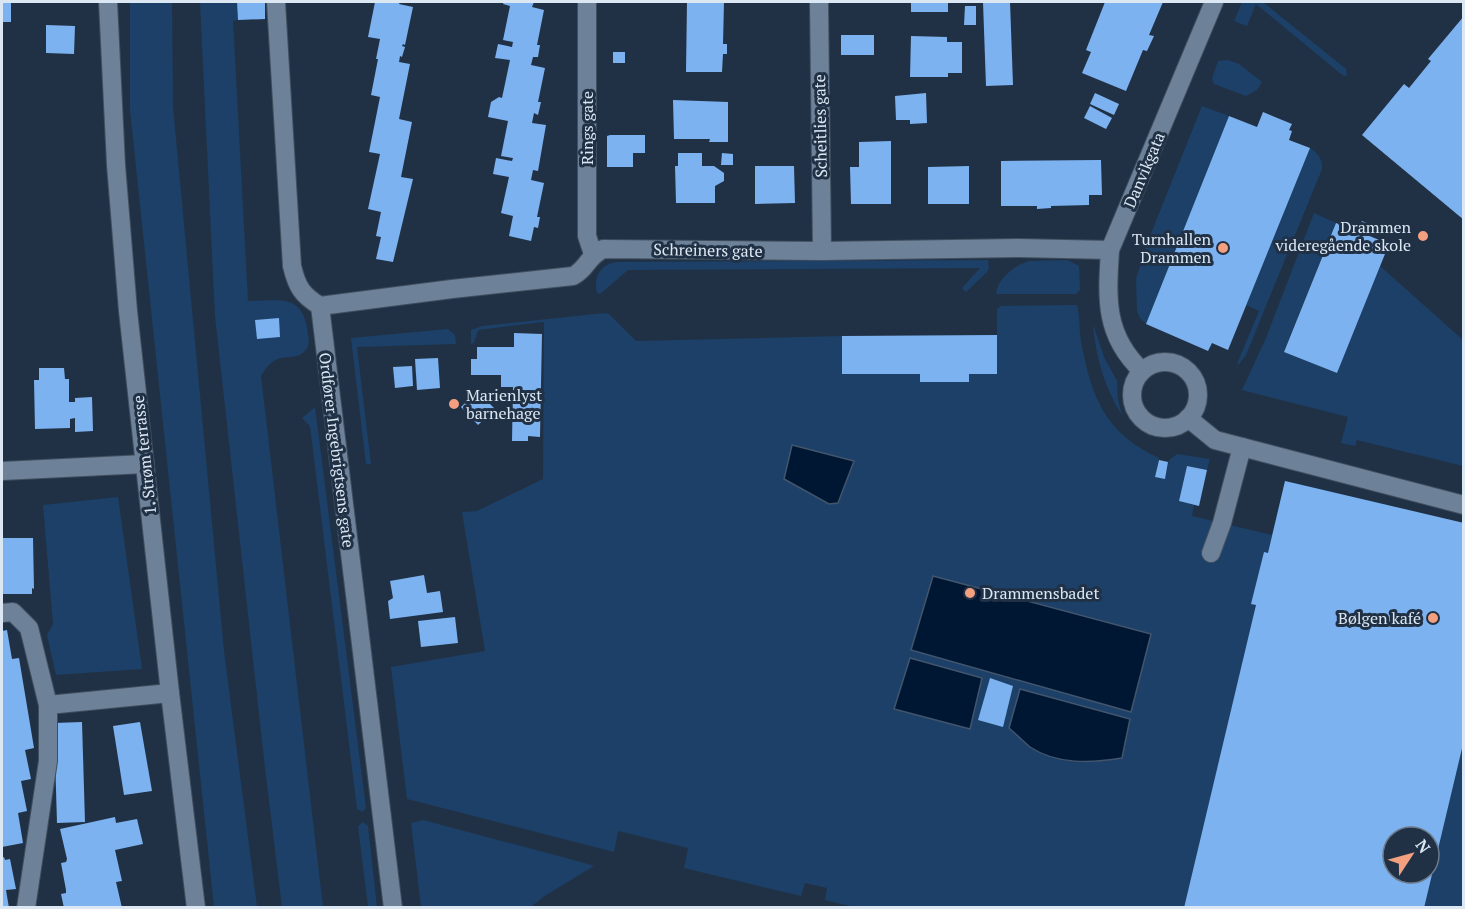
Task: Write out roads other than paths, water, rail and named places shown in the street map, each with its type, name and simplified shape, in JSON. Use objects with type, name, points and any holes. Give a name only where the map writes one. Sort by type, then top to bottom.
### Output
[{"type":"street","name":"1. Strøm terrasse","points":[[108,2],[116,165],[128,311],[196,908]]},
{"type":"street","points":[[276,2],[292,266],[300,289],[307,298],[320,306],[573,276],[579,273],[593,254]]},
{"type":"street","name":"Rings gate","points":[[587,2],[587,236],[593,254]]},
{"type":"street","name":"Scheitlies gate","points":[[819,2],[822,251]]},
{"type":"street","name":"Danvikgata","points":[[1142,371],[1129,359],[1113,329],[1108,284],[1110,250],[1214,2]]},
{"type":"street","name":"Schreiners gate","points":[[593,254],[603,249],[822,251],[1018,248],[1110,250]]},
{"type":"street","name":"Ordfører Ingebrigtsens gate","points":[[320,306],[393,908]]},
{"type":"street","points":[[1162,362],[1173,363],[1184,368],[1192,376],[1197,386],[1198,398],[1188,418],[1169,428],[1149,424],[1141,418],[1132,399],[1132,389],[1142,371],[1162,362]]},
{"type":"street","points":[[1188,418],[1215,440],[1464,505]]},
{"type":"street","points":[[1211,553],[1222,523],[1242,447]]},
{"type":"street","points":[[2,471],[145,464]]},
{"type":"street","points":[[2,613],[13,612],[29,628],[48,705],[48,761],[26,908]]},
{"type":"street","points":[[48,705],[170,693]]},
{"type":"place","name":"Drammen videregående skole","points":[[1423,236]]},
{"type":"place","name":"Turnhallen Drammen","points":[[1223,248]]},
{"type":"place","name":"Marienlyst barnehage","points":[[454,404]]},
{"type":"place","name":"Drammensbadet","points":[[970,593]]},
{"type":"place","name":"Bølgen kafé","points":[[1433,618]]}]
